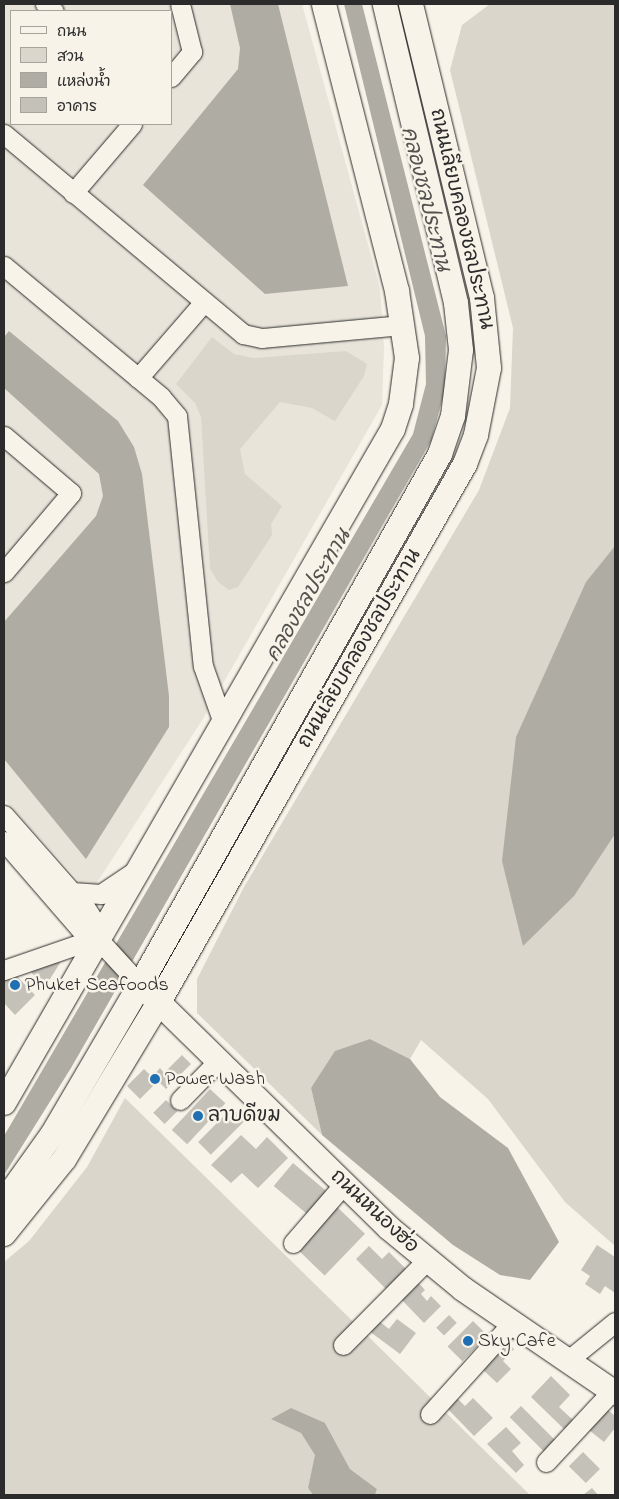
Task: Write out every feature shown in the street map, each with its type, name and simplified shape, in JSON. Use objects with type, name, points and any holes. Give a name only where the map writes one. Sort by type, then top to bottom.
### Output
[{"type":"main road","points":[[4,1103],[222,720],[393,429],[406,381],[403,325],[324,4]]},
{"type":"main road","name":"ถนนเลียบคลองชลประทาน","points":[[4,1202],[48,1142],[140,985],[440,454],[453,416],[461,350],[456,303],[385,4]]},
{"type":"main road","name":"ถนนเลียบคลองชลประทาน","points":[[4,1234],[65,1158],[159,1002],[465,464],[485,402],[488,340],[482,298],[411,4]]},
{"type":"main road","name":"ถนนหนองฮ่อ","points":[[140,985],[343,1185],[427,1260],[512,1324],[614,1392]]},
{"type":"street","points":[[172,75],[192,52],[180,4]]},
{"type":"street","points":[[73,193],[131,125]]},
{"type":"street","points":[[4,134],[203,303],[243,334],[262,338],[403,325]]},
{"type":"street","points":[[4,266],[138,378],[178,416],[203,666],[222,720]]},
{"type":"street","points":[[138,378],[203,303]]},
{"type":"street","points":[[4,436],[71,493],[4,572]]},
{"type":"street","points":[[4,816],[72,892],[94,921],[97,938]]},
{"type":"street","points":[[4,841],[82,931],[97,938],[140,985]]},
{"type":"street","points":[[72,892],[101,894],[135,871]]},
{"type":"street","points":[[4,970],[97,938]]},
{"type":"street","points":[[180,1100],[218,1060]]},
{"type":"street","points":[[293,1242],[343,1185]]},
{"type":"street","points":[[343,1345],[427,1260]]},
{"type":"street","points":[[567,1362],[615,1322]]},
{"type":"street","points":[[430,1414],[512,1324]]},
{"type":"street","points":[[546,1462],[614,1392]]},
{"type":"shaded area","points":[[4,4],[302,4],[380,288],[384,348],[382,405],[201,722],[96,884],[81,883],[4,799]]},
{"type":"green space","points":[[490,4],[615,4],[615,1246],[565,1202],[488,1099],[421,1040],[410,1059],[370,1039],[311,1088],[322,1135],[197,1013],[197,979],[244,887],[479,490],[510,408],[513,328],[450,70],[462,25]]},
{"type":"green space","points":[[212,337],[234,354],[253,358],[346,351],[367,364],[364,376],[335,421],[312,408],[280,402],[240,449],[245,474],[282,506],[271,524],[272,535],[238,587],[229,590],[218,582],[210,569],[201,417],[195,403],[176,384]]},
{"type":"green space","points":[[125,1098],[530,1495],[375,1495],[377,1489],[350,1469],[325,1423],[301,1433],[316,1455],[308,1488],[313,1495],[4,1495],[4,1262],[29,1241],[87,1167]]},
{"type":"water","points":[[230,4],[278,4],[348,286],[265,294],[143,185],[238,69],[240,48]]},
{"type":"water","points":[[344,4],[362,4],[446,336],[445,390],[431,441],[71,1068],[4,1175],[4,1136],[413,434],[426,384],[425,336]]},
{"type":"water","points":[[9,331],[118,421],[134,447],[142,474],[169,696],[169,727],[86,859],[4,759],[4,622],[96,516],[103,496],[99,474],[4,388],[4,337]]},
{"type":"water","points":[[615,546],[615,834],[574,896],[523,946],[502,861],[516,737],[586,582]]},
{"type":"water","points":[[370,1039],[410,1059],[440,1097],[508,1148],[559,1242],[530,1280],[500,1275],[453,1245],[322,1135],[311,1088],[335,1051]]},
{"type":"water","points":[[291,1408],[325,1423],[350,1469],[377,1489],[375,1495],[313,1495],[308,1488],[315,1455],[301,1433],[271,1419]]},
{"type":"building","points":[[54,957],[60,963],[45,987],[28,969]]},
{"type":"building","name":"Phuket Seafoods","points":[[10,969],[35,995],[15,1015],[4,1003],[4,975]]},
{"type":"building","name":"Power Wash","points":[[182,1055],[191,1064],[166,1089],[158,1081],[140,1099],[127,1086],[144,1069],[152,1077],[160,1068],[164,1073]]},
{"type":"building","name":"ลาบดีขม","points":[[210,1089],[225,1103],[187,1144],[172,1130]]},
{"type":"building","points":[[166,1100],[177,1111],[165,1124],[153,1113]]},
{"type":"building","points":[[232,1108],[245,1121],[211,1155],[198,1142]]},
{"type":"building","points":[[241,1135],[256,1149],[267,1137],[288,1158],[258,1188],[242,1173],[231,1183],[211,1165]]},
{"type":"building","points":[[293,1163],[327,1192],[308,1215],[274,1186]]},
{"type":"building","points":[[334,1204],[365,1234],[325,1276],[294,1246]]},
{"type":"building","points":[[597,1245],[615,1257],[615,1293],[605,1286],[600,1294],[585,1284],[590,1276],[581,1270]]},
{"type":"building","points":[[369,1246],[382,1259],[389,1252],[406,1269],[386,1289],[356,1259]]},
{"type":"building","points":[[415,1279],[425,1290],[421,1294],[427,1301],[431,1296],[441,1306],[424,1323],[398,1296]]},
{"type":"building","points":[[449,1315],[457,1323],[444,1336],[436,1328]]},
{"type":"building","points":[[374,1317],[389,1329],[397,1319],[416,1333],[400,1354],[365,1328]]},
{"type":"building","name":"Sky Cafe","points":[[473,1321],[488,1336],[462,1361],[448,1346]]},
{"type":"building","points":[[504,1339],[514,1349],[503,1361],[511,1369],[497,1383],[479,1366]]},
{"type":"building","points":[[551,1376],[570,1395],[559,1407],[573,1420],[564,1429],[531,1397]]},
{"type":"building","points":[[453,1394],[465,1406],[473,1398],[493,1418],[474,1436],[443,1404]]},
{"type":"building","points":[[521,1406],[556,1441],[544,1452],[510,1417]]},
{"type":"building","points":[[607,1409],[615,1416],[615,1428],[604,1442],[589,1430]]},
{"type":"building","points":[[506,1427],[521,1443],[512,1451],[524,1465],[516,1473],[487,1444]]},
{"type":"building","points":[[583,1452],[600,1469],[586,1483],[569,1466]]},
{"type":"building","points":[[592,1488],[598,1495],[583,1495]]},
{"type":"place","name":"Phuket Seafoods","points":[[15,985]]},
{"type":"place","name":"Power Wash","points":[[155,1079]]},
{"type":"place","name":"ลาบดีขม","points":[[198,1116]]},
{"type":"place","name":"Sky Cafe","points":[[468,1341]]},
{"type":"water label","name":"คลองชลประทาน","points":[[425,199]]},
{"type":"water label","name":"คลองชลประทาน","points":[[309,596]]}]
